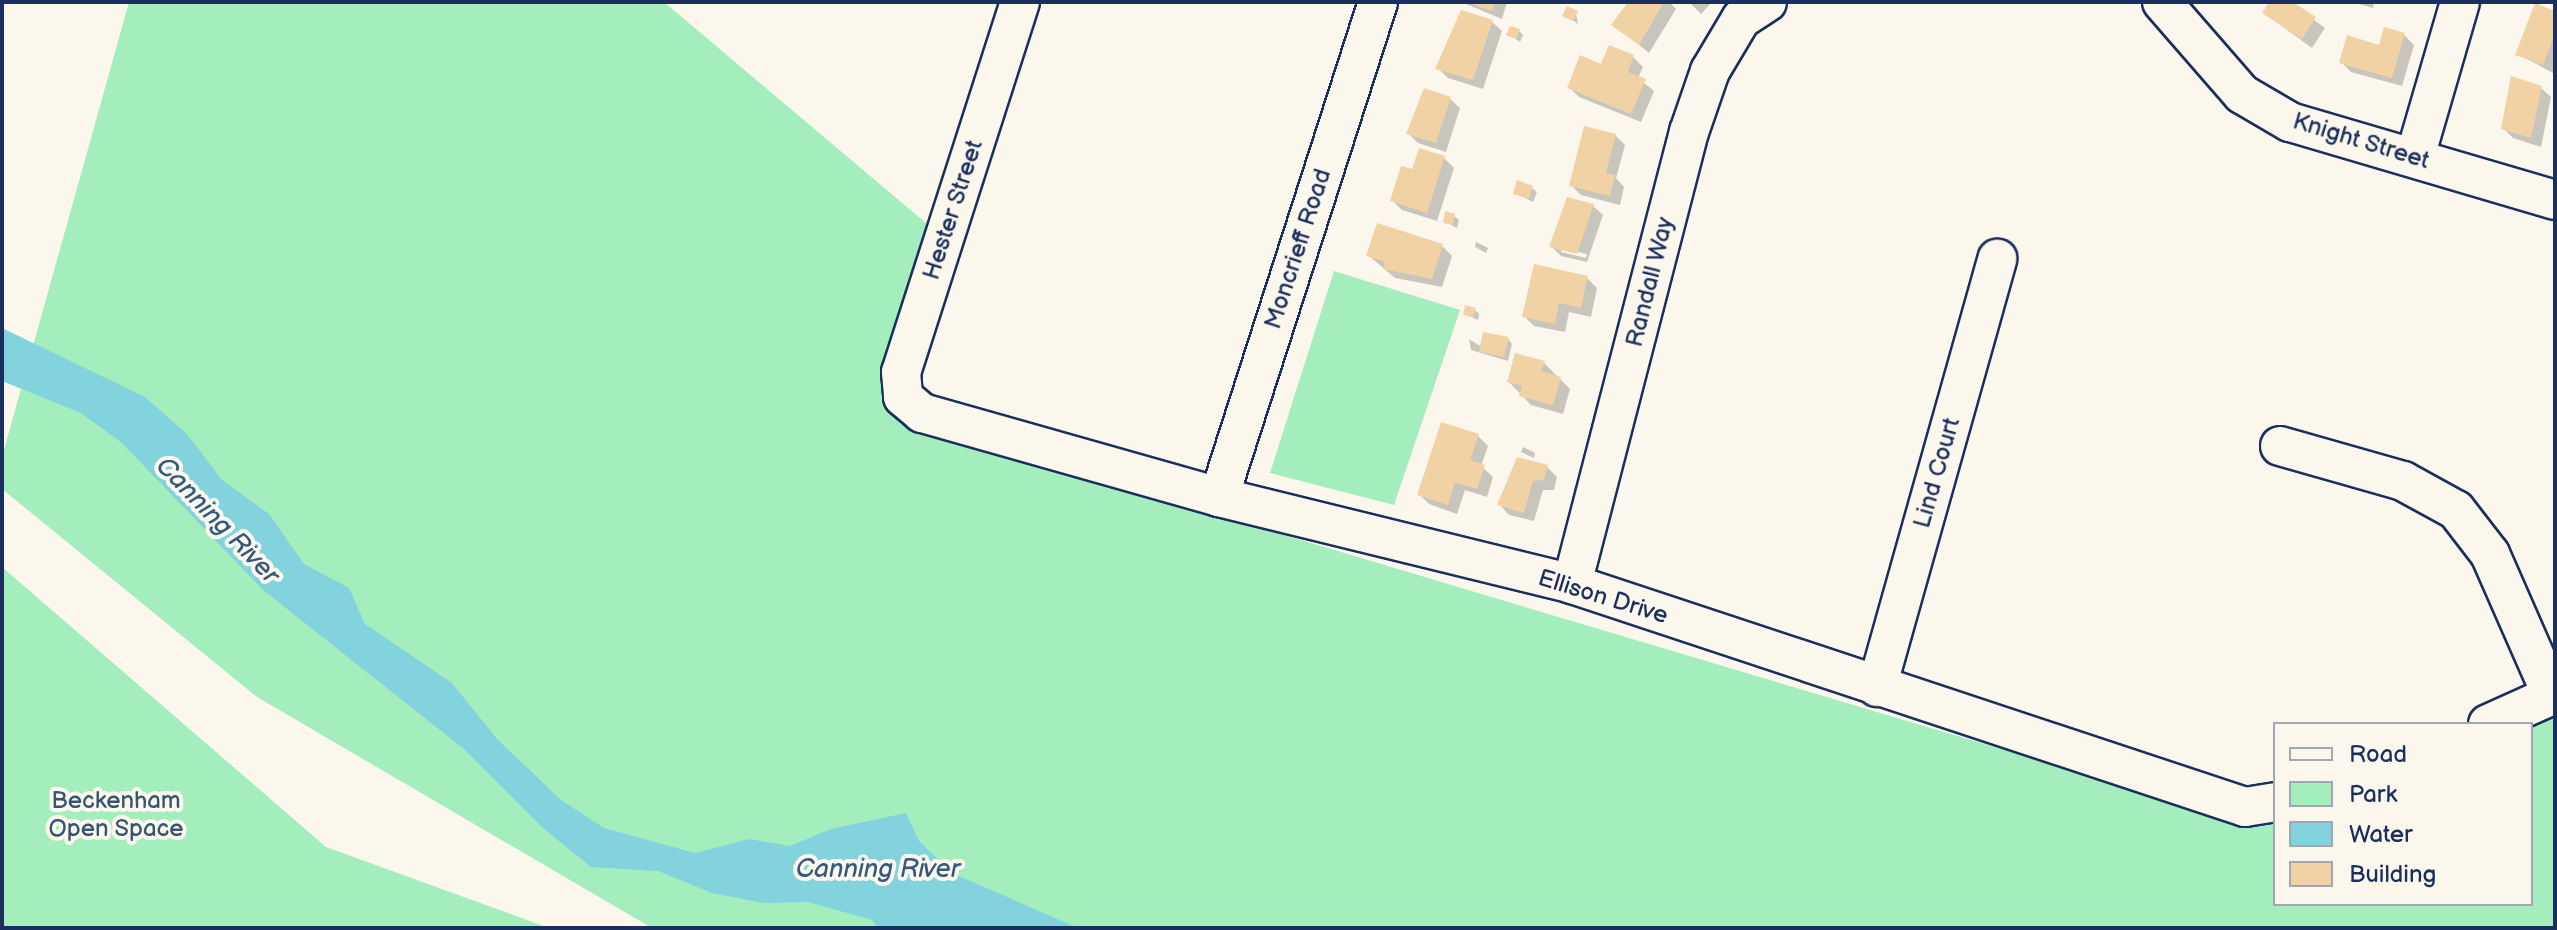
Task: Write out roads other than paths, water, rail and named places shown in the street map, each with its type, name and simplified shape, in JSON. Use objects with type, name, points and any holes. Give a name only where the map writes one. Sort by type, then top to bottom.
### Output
[{"type":"street","name":"Hester Street","points":[[922,413],[903,397],[901,372],[1020,2]]},
{"type":"street","name":"Moncrieff Road","points":[[1219,497],[1378,2]]},
{"type":"street","name":"Randall Way","points":[[1572,584],[1689,132],[1710,71],[1741,19],[1767,2]]},
{"type":"street","name":"Knight Street","points":[[2162,2],[2242,94],[2290,122],[2555,200]]},
{"type":"street","points":[[2415,157],[2460,2]]},
{"type":"street","name":"Lind Court","points":[[1877,687],[1997,259]]},
{"type":"street","name":"Ellison Drive","points":[[922,413],[1219,497],[1572,584],[2245,807],[2273,802]]},
{"type":"street","points":[[2280,446],[2403,481],[2456,510],[2490,554],[2553,694],[2492,722]]},
{"type":"water","name":"Canning River","points":[[2,328],[145,397],[187,434],[222,480],[269,514],[304,564],[349,588],[365,624],[452,683],[497,739],[561,800],[604,828],[695,853],[749,839],[790,846],[831,829],[906,813],[919,841],[952,873],[1078,928],[878,928],[872,920],[808,902],[763,903],[712,893],[658,871],[591,867],[544,829],[464,749],[263,590],[122,443],[81,413],[2,381]]},
{"type":"park label","name":"Beckenham Open Space","points":[[116,815]]}]
